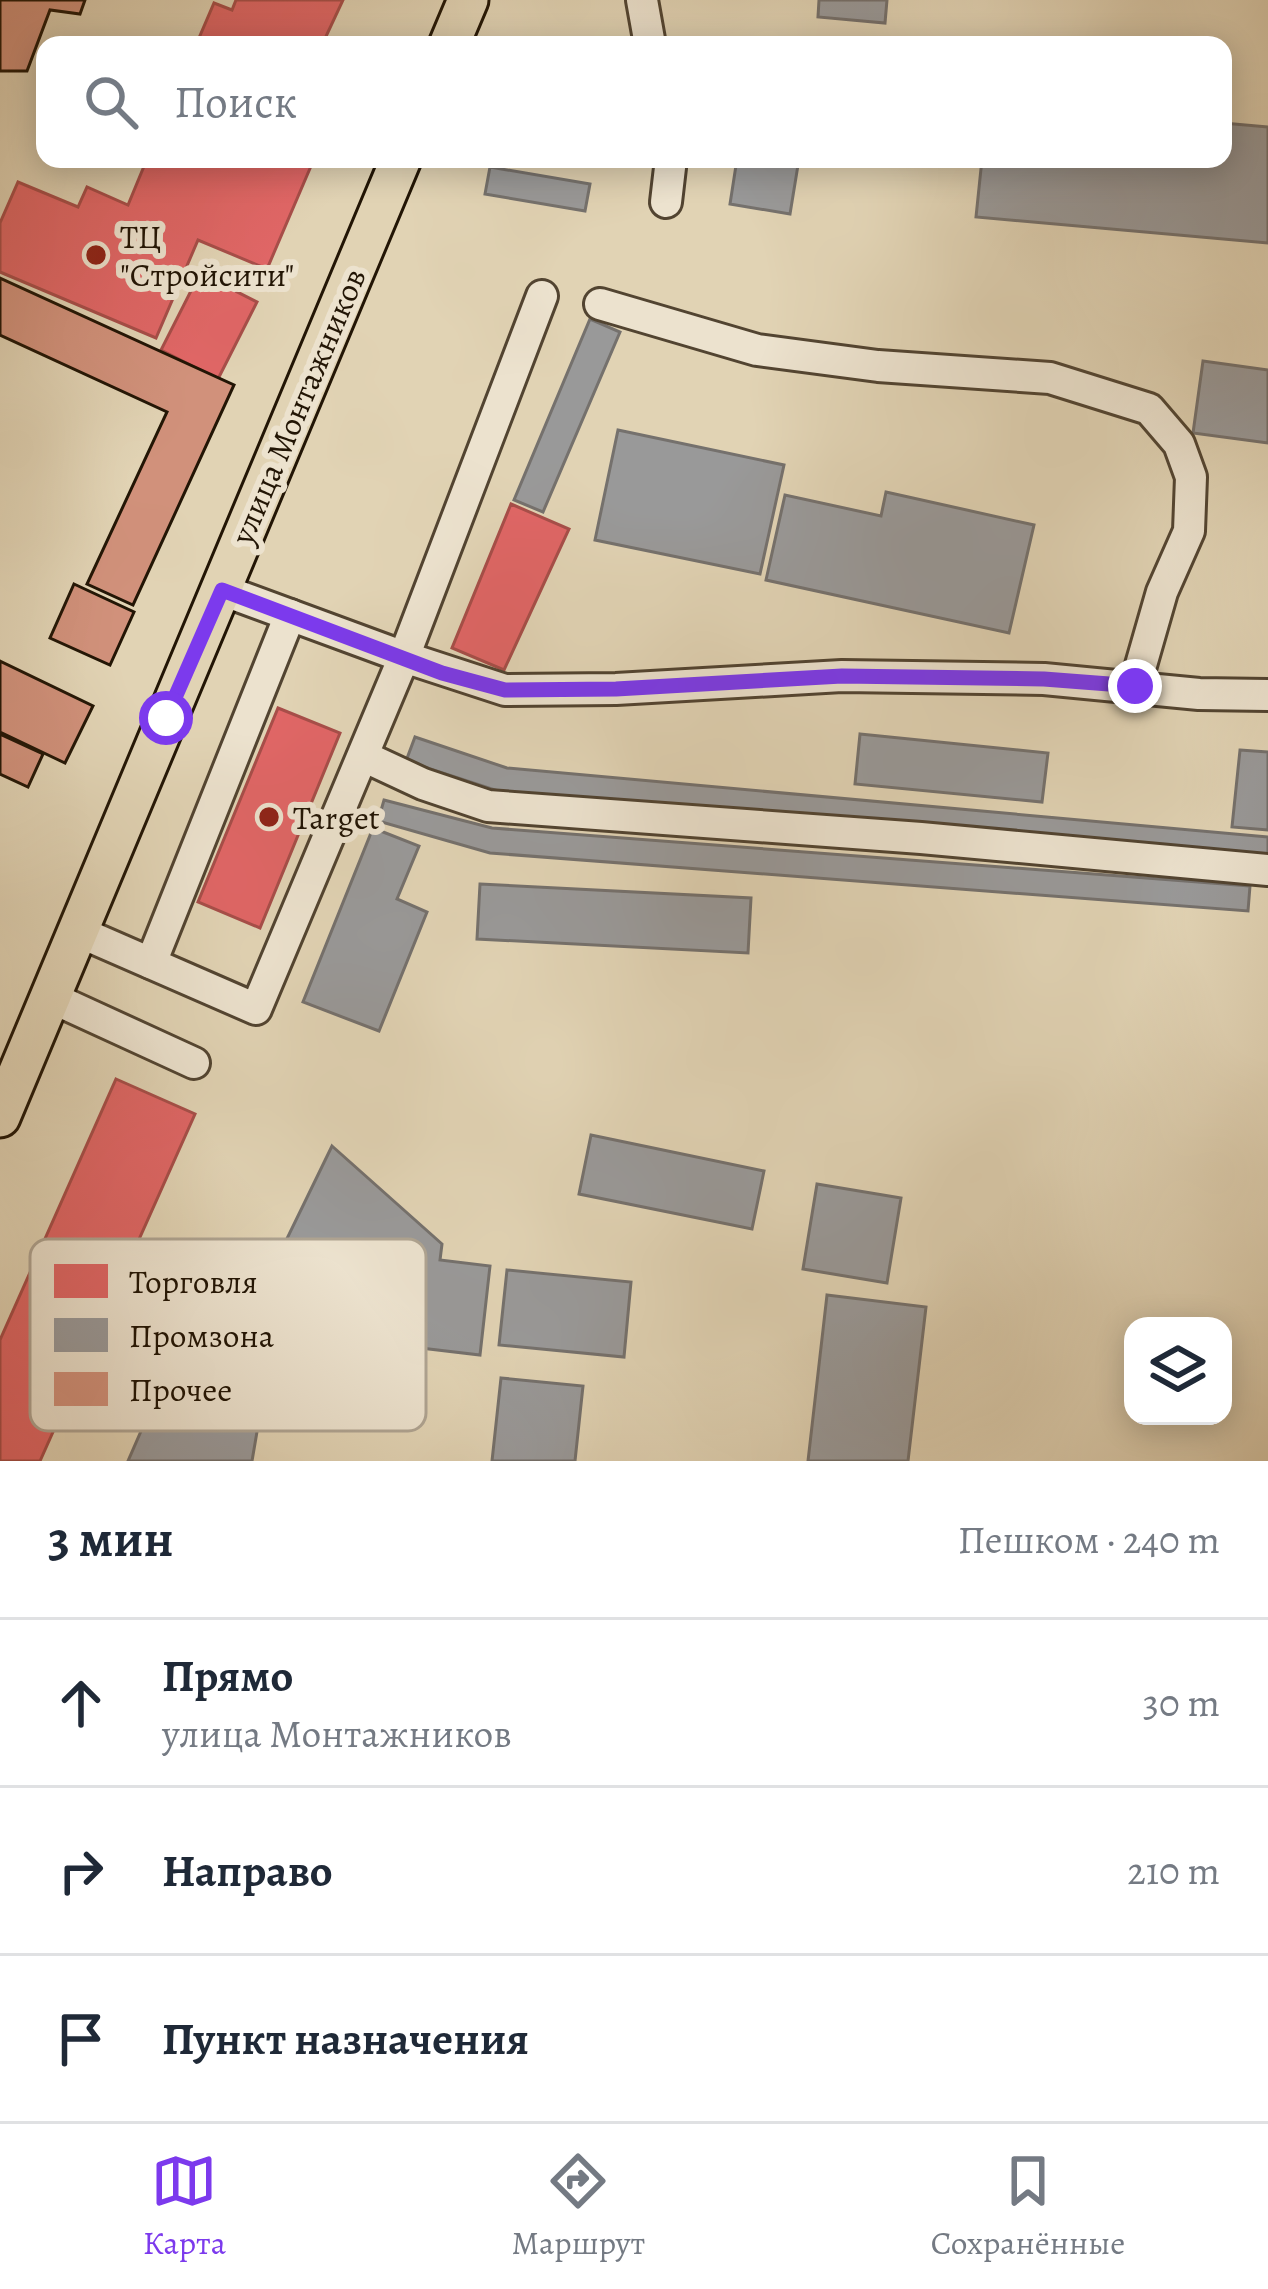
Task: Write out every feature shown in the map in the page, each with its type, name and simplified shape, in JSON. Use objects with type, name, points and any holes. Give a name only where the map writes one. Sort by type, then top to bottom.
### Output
[{"type":"main road","points":[[453,36],[468,0]]},
{"type":"main road","name":"улица Монтажников","points":[[0,1117],[397,168]]},
{"type":"lane","points":[[642,0],[648,36]]},
{"type":"lane","points":[[666,202],[670,168]]},
{"type":"lane","points":[[77,931],[256,1009],[404,657],[542,296]]},
{"type":"lane","points":[[600,304],[757,350],[878,366],[1050,378],[1149,409],[1179,443],[1191,477],[1189,531],[1162,592],[1135,686]]},
{"type":"lane","points":[[222,590],[505,690],[616,689],[842,676],[1044,679],[1199,694],[1268,695]]},
{"type":"lane","points":[[151,963],[290,615]]},
{"type":"lane","points":[[363,756],[423,784],[488,806],[1268,870]]},
{"type":"lane","points":[[50,997],[194,1063]]},
{"type":"building: Торговля","points":[[236,0],[343,0],[326,36],[200,36],[214,3],[232,10]]},
{"type":"building: Торговля","name":"ТЦ \"Стройсити\"","points":[[143,168],[310,168],[267,269],[198,240],[156,338],[0,272],[0,223],[18,182],[78,207],[87,187],[128,205]]},
{"type":"building: Торговля","points":[[200,273],[257,302],[218,379],[161,350]]},
{"type":"building: Торговля","points":[[511,504],[569,529],[504,670],[452,648]]},
{"type":"building: Торговля","name":"Target","points":[[278,708],[340,733],[260,928],[198,902]]},
{"type":"building: Торговля","points":[[116,1079],[195,1114],[139,1239],[45,1239]]},
{"type":"building: Торговля","points":[[30,1272],[30,1431],[53,1431],[40,1461],[0,1461],[0,1340]]},
{"type":"building: Промзона","points":[[819,0],[887,0],[885,23],[818,17]]},
{"type":"building: Промзона","points":[[1232,124],[1268,127],[1268,243],[976,217],[981,168],[1232,168]]},
{"type":"building: Промзона","points":[[490,168],[590,184],[585,211],[485,194]]},
{"type":"building: Промзона","points":[[736,168],[798,168],[790,214],[730,204]]},
{"type":"building: Промзона","points":[[590,319],[620,332],[543,512],[514,500]]},
{"type":"building: Промзона","points":[[1203,361],[1268,370],[1268,443],[1193,433]]},
{"type":"building: Промзона","points":[[618,430],[784,465],[760,574],[595,540]]},
{"type":"building: Промзона","points":[[886,492],[1034,525],[1009,633],[766,580],[785,495],[881,516]]},
{"type":"building: Промзона","points":[[860,734],[1048,753],[1042,802],[855,784]]},
{"type":"building: Промзона","points":[[415,737],[507,768],[1268,837],[1268,862],[501,792],[406,761]]},
{"type":"building: Промзона","points":[[1240,750],[1268,752],[1268,830],[1232,827]]},
{"type":"building: Промзона","points":[[384,800],[492,828],[1250,886],[1248,911],[490,853],[378,821]]},
{"type":"building: Промзона","points":[[373,828],[419,846],[397,899],[427,912],[379,1031],[303,1002]]},
{"type":"building: Промзона","points":[[480,884],[751,898],[748,953],[477,939]]},
{"type":"building: Промзона","points":[[591,1135],[764,1171],[752,1229],[579,1194]]},
{"type":"building: Промзона","points":[[332,1146],[442,1244],[440,1260],[490,1266],[480,1355],[426,1349],[426,1239],[287,1239]]},
{"type":"building: Промзона","points":[[817,1184],[901,1198],[887,1283],[803,1269]]},
{"type":"building: Промзона","points":[[507,1270],[631,1282],[624,1357],[499,1345]]},
{"type":"building: Промзона","points":[[827,1295],[926,1307],[908,1461],[808,1461]]},
{"type":"building: Промзона","points":[[501,1378],[583,1386],[575,1461],[492,1461]]},
{"type":"building: Промзона","points":[[141,1431],[257,1431],[252,1461],[128,1461]]},
{"type":"building: Прочее","points":[[0,0],[85,0],[80,14],[50,10],[40,36],[36,36],[27,71],[0,71]]},
{"type":"building: Прочее","points":[[0,278],[234,385],[133,605],[87,584],[167,412],[0,335]]},
{"type":"building: Прочее","points":[[74,584],[134,612],[110,665],[50,638]]},
{"type":"building: Прочее","points":[[0,661],[93,706],[65,763],[0,732]]},
{"type":"building: Прочее","points":[[0,734],[43,754],[28,787],[0,774]]},
{"type":"place","name":"ТЦ \"Стройсити\"","points":[[96,255]]},
{"type":"place","name":"Target","points":[[269,817]]},
{"type":"route","points":[[166,718],[222,590],[442,673],[505,690],[616,689],[842,676],[1044,679],[1135,686]]}]
